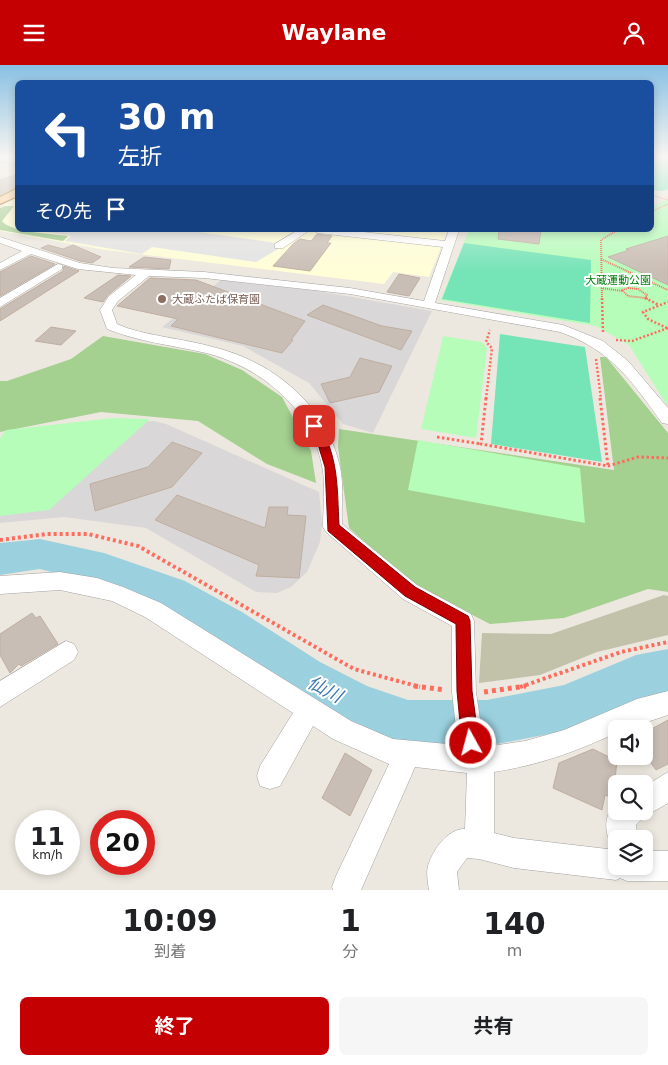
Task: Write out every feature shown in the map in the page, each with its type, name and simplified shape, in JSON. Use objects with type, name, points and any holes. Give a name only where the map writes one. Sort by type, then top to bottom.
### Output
[{"type":"street","points":[[279,246],[302,232]]},
{"type":"street","points":[[337,232],[448,244]]},
{"type":"street","points":[[428,305],[453,232]]},
{"type":"street","points":[[0,240],[74,265],[146,273],[227,277],[350,291],[563,329],[586,335],[600,339],[629,369],[668,419]]},
{"type":"street","points":[[0,267],[26,253]]},
{"type":"street","points":[[0,303],[58,267]]},
{"type":"street","points":[[146,273],[113,299],[106,311],[111,326],[125,333],[212,351],[246,362],[293,395],[322,438],[331,467],[333,527],[410,592],[463,621],[464,691],[477,760],[480,844]]},
{"type":"street","points":[[0,585],[22,581],[55,580],[74,582],[121,594],[153,610],[342,730],[380,748],[407,755],[477,760],[525,755],[566,743],[637,711],[668,703]]},
{"type":"street","points":[[0,695],[66,652]]},
{"type":"street","points":[[270,776],[309,710]]},
{"type":"street","points":[[347,887],[407,755]]},
{"type":"street","points":[[653,796],[668,785]]},
{"type":"street","points":[[444,890],[442,868],[460,843],[480,844],[523,855],[608,864]]},
{"type":"street","points":[[653,866],[668,866]]},
{"type":"path","points":[[654,196],[668,200]]},
{"type":"path","points":[[654,211],[668,204]]},
{"type":"path","points":[[615,232],[601,240],[600,339],[632,341],[668,328]]},
{"type":"path","points":[[601,259],[668,290]]},
{"type":"path","points":[[600,288],[622,291],[633,298],[645,298],[659,305]]},
{"type":"path","points":[[622,291],[628,288],[638,289],[647,295],[645,298]]},
{"type":"path","points":[[668,303],[645,309],[644,314],[668,328]]},
{"type":"path","points":[[481,444],[492,348],[486,342],[490,330]]},
{"type":"path","points":[[596,358],[608,466]]},
{"type":"path","points":[[437,437],[608,466],[638,457],[668,458]]},
{"type":"path","points":[[0,540],[46,534],[88,534],[138,546],[354,669],[387,680],[426,689],[502,691],[548,680],[614,654],[668,642]]},
{"type":"shaded area","points":[[15,197],[15,232],[447,232],[429,277],[393,272],[384,284],[106,250],[0,231],[0,207]]},
{"type":"shaded area","points":[[46,232],[198,232],[277,243],[283,246],[256,262],[152,247],[142,254],[65,241],[71,236]]},
{"type":"shaded area","points":[[221,280],[318,291],[432,311],[373,433],[343,424],[309,383],[243,346],[162,327]]},
{"type":"shaded area","points":[[154,421],[166,424],[319,492],[322,523],[320,542],[307,572],[291,587],[277,593],[256,592],[146,528],[64,517],[0,523],[0,509],[113,423]]},
{"type":"shaded area","points":[[664,595],[668,596],[668,635],[597,652],[540,675],[479,683],[482,633],[551,634]]},
{"type":"green space","name":"大蔵運動公園","points":[[668,198],[668,407],[629,345],[596,326],[441,300],[468,232],[654,232],[654,206]]},
{"type":"green space","points":[[14,206],[2,221],[15,228],[15,232],[35,232],[68,236],[63,241],[0,230],[0,208]]},
{"type":"green space","points":[[464,243],[591,260],[590,323],[442,299]]},
{"type":"green space","points":[[500,334],[585,347],[602,462],[491,444]]},
{"type":"green space","points":[[103,336],[205,354],[242,370],[282,397],[311,451],[316,483],[267,464],[198,421],[101,412],[0,432],[0,381],[7,381],[71,359]]},
{"type":"green space","points":[[443,336],[482,342],[487,348],[476,438],[421,429]]},
{"type":"green space","points":[[600,357],[606,357],[668,433],[668,592],[648,589],[564,618],[490,624],[412,584],[349,528],[338,447],[339,429],[614,470]]},
{"type":"green space","points":[[113,418],[150,419],[49,510],[0,516],[0,438],[6,430]]},
{"type":"green space","points":[[418,440],[580,468],[585,523],[408,490]]},
{"type":"building","points":[[499,232],[541,232],[539,244],[498,239]]},
{"type":"building","points":[[317,234],[332,236],[327,243],[331,243],[310,271],[273,266],[294,243],[300,239],[311,241]]},
{"type":"building","points":[[668,236],[668,285],[608,257],[629,250],[626,249]]},
{"type":"building","points":[[48,245],[63,249],[73,245],[101,257],[92,263],[80,261],[41,248]]},
{"type":"building","points":[[31,256],[55,264],[0,296],[0,272]]},
{"type":"building","points":[[144,257],[171,260],[169,269],[129,267]]},
{"type":"building","points":[[64,266],[79,271],[0,321],[0,309],[63,271]]},
{"type":"building","points":[[399,274],[420,278],[409,296],[387,292]]},
{"type":"building","points":[[118,275],[131,276],[108,295],[103,302],[84,298]]},
{"type":"building","points":[[150,278],[196,280],[305,321],[282,353],[171,326],[178,319],[117,306]]},
{"type":"building","points":[[323,305],[382,326],[412,331],[401,350],[307,315]]},
{"type":"building","points":[[51,327],[76,331],[61,345],[35,341]]},
{"type":"building","points":[[360,358],[392,366],[379,392],[330,403],[321,384],[350,377]]},
{"type":"building","points":[[172,442],[202,453],[172,487],[95,511],[90,484],[148,467]]},
{"type":"building","points":[[177,495],[265,528],[269,507],[288,507],[287,515],[306,516],[299,578],[256,576],[259,565],[155,520]]},
{"type":"building","points":[[32,613],[36,618],[40,616],[58,644],[21,666],[19,664],[10,673],[0,655],[0,634]]},
{"type":"building","points":[[668,720],[668,764],[656,770],[652,765],[653,728]]},
{"type":"building","points":[[593,749],[608,756],[608,765],[617,765],[615,775],[608,775],[608,796],[605,795],[602,810],[553,788],[559,763]]},
{"type":"building","points":[[345,753],[372,770],[350,816],[322,798]]},
{"type":"waterway","name":"仙川","points":[[0,559],[40,554],[104,569],[171,593],[227,625],[304,678],[359,706],[408,723],[487,723],[564,708],[636,677],[668,671]]},
{"type":"place","name":"大蔵ふたば保育園","points":[[162,299]]},
{"type":"route","points":[[314,426],[322,438],[331,467],[333,527],[410,592],[463,621],[464,691],[471,743]]}]
